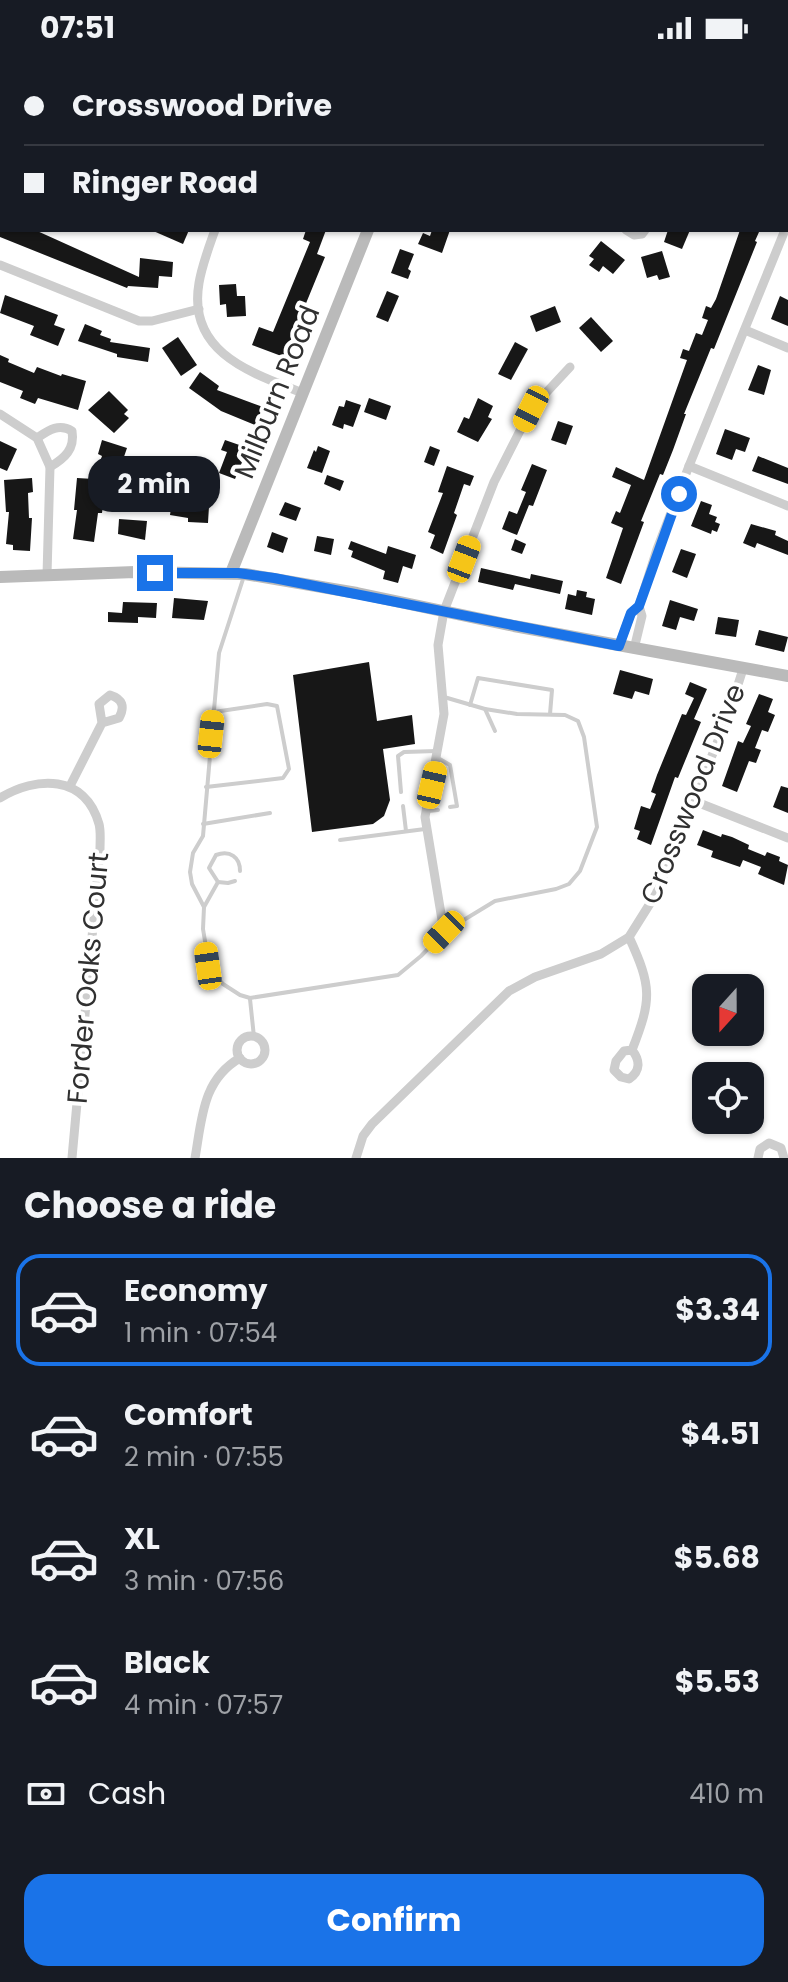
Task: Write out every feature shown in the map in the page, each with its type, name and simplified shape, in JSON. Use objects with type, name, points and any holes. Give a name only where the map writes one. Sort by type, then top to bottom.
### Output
[{"type":"street","points":[[214,232],[199,285],[199,309],[212,341],[235,364],[303,393]]},
{"type":"street","name":"Milburn Road","points":[[231,573],[367,232]]},
{"type":"street","points":[[619,646],[631,613],[639,606],[689,466],[784,232]]},
{"type":"street","points":[[0,265],[139,321],[152,321],[199,309]]},
{"type":"street","points":[[745,330],[788,348]]},
{"type":"street","points":[[444,932],[426,812],[438,754],[444,697],[438,645],[444,611],[494,482],[524,421],[531,409],[570,367]]},
{"type":"street","points":[[0,414],[37,438],[50,467],[47,575]]},
{"type":"street","points":[[37,438],[53,428],[65,427],[72,431],[71,449],[50,467]]},
{"type":"street","points":[[689,466],[788,506]]},
{"type":"street","points":[[0,577],[245,574],[788,676]]},
{"type":"street","points":[[634,649],[642,616],[639,606]]},
{"type":"street","name":"Crosswood Drive","points":[[356,1158],[363,1136],[372,1124],[497,1000],[535,977],[601,954],[629,937],[651,905],[728,716],[743,669]]},
{"type":"street","points":[[0,798],[19,787],[48,782],[70,786],[102,723]]},
{"type":"street","name":"Forder Oaks Court","points":[[70,786],[89,804],[99,824],[100,849],[72,1158]]},
{"type":"street","points":[[694,801],[788,838]]},
{"type":"street","points":[[629,937],[648,986],[644,1020],[632,1050]]},
{"type":"street","points":[[254,1037],[263,1042],[264,1056],[253,1064],[240,1058],[237,1050],[240,1042],[254,1037]]},
{"type":"street","points":[[195,1158],[209,1087],[228,1065],[240,1058]]},
{"type":"street","points":[[758,1158],[760,1149],[769,1143],[781,1148],[784,1158]]},
{"type":"lane","points":[[204,907],[192,884],[190,865],[203,836],[219,653],[245,574]]},
{"type":"lane","points":[[470,705],[478,678],[552,690],[550,714]]},
{"type":"lane","points":[[218,882],[204,907],[203,929],[210,971],[223,984],[250,998],[398,975],[444,932],[495,901],[563,887],[576,878],[597,827],[584,737],[578,721],[573,717],[550,714],[517,714],[485,709],[444,697]]},
{"type":"lane","points":[[206,787],[283,778],[289,769],[277,706],[267,704],[213,712]]},
{"type":"lane","points":[[485,709],[495,731]]},
{"type":"lane","points":[[401,792],[398,756],[404,752],[438,754],[450,765],[457,806],[450,807]]},
{"type":"lane","points":[[403,806],[407,831]]},
{"type":"lane","points":[[426,812],[438,810]]},
{"type":"lane","points":[[203,824],[270,813]]},
{"type":"lane","points":[[340,840],[427,829]]},
{"type":"lane","points":[[218,882],[209,868],[216,855],[232,855],[239,862],[240,871]]},
{"type":"lane","points":[[218,882],[235,881]]},
{"type":"lane","points":[[250,998],[254,1037]]},
{"type":"building","points":[[0,232],[39,232],[139,277],[140,258],[173,262],[172,277],[159,276],[158,288],[127,288],[0,237]]},
{"type":"building","points":[[156,232],[188,232],[183,244]]},
{"type":"building","points":[[305,232],[325,232],[317,254],[325,257],[284,357],[252,345],[259,327],[273,332],[310,242],[303,239]]},
{"type":"building","points":[[431,232],[449,232],[442,253],[418,244],[423,233],[430,236]]},
{"type":"building","points":[[667,232],[689,232],[682,249],[664,242]]},
{"type":"building","points":[[739,232],[759,232],[714,349],[711,348],[684,414],[663,475],[660,474],[641,521],[644,522],[621,584],[606,578],[623,528],[611,523],[616,511],[620,513],[631,485],[612,477],[616,467],[644,480],[687,360],[680,358],[683,349],[689,351],[696,333],[702,335],[708,320],[702,318],[706,306],[711,308]]},
{"type":"building","points":[[601,241],[625,260],[613,274],[603,266],[599,272],[589,265],[594,259],[589,256]]},
{"type":"building","points":[[400,249],[414,254],[408,279],[391,273]]},
{"type":"building","points":[[662,251],[670,277],[659,280],[657,275],[647,278],[641,257]]},
{"type":"building","points":[[236,284],[237,296],[245,296],[246,316],[227,317],[226,304],[220,305],[219,285]]},
{"type":"building","points":[[387,291],[399,296],[388,322],[376,317]]},
{"type":"building","points":[[5,295],[58,315],[54,325],[65,329],[58,346],[30,335],[34,326],[0,313]]},
{"type":"building","points":[[780,296],[788,300],[788,326],[771,319]]},
{"type":"building","points":[[555,306],[561,322],[536,332],[530,316]]},
{"type":"building","points":[[591,317],[613,341],[601,352],[579,328]]},
{"type":"building","points":[[85,324],[102,331],[100,335],[111,339],[110,342],[150,348],[148,362],[117,357],[117,354],[78,341]]},
{"type":"building","points":[[178,337],[197,365],[181,376],[162,348]]},
{"type":"building","points":[[515,342],[528,349],[511,380],[498,374]]},
{"type":"building","points":[[0,355],[9,359],[8,362],[34,373],[37,367],[86,381],[78,410],[38,398],[35,404],[20,398],[23,391],[0,382]]},
{"type":"building","points":[[758,365],[771,370],[764,395],[748,390]]},
{"type":"building","points":[[200,372],[219,386],[217,390],[263,407],[255,425],[221,411],[189,388]]},
{"type":"building","points":[[109,391],[128,410],[124,414],[129,418],[114,433],[88,410]]},
{"type":"building","points":[[369,398],[391,406],[386,420],[364,412]]},
{"type":"building","points":[[478,398],[493,406],[488,417],[492,419],[478,442],[457,432],[464,417],[469,419]]},
{"type":"building","points":[[346,400],[361,405],[353,427],[344,424],[343,429],[332,425],[339,406],[344,407]]},
{"type":"building","points":[[558,421],[573,426],[566,445],[551,440]]},
{"type":"building","points":[[725,429],[750,438],[745,452],[736,449],[732,460],[716,454]]},
{"type":"building","points":[[102,440],[127,448],[116,480],[110,478],[108,492],[105,491],[94,542],[73,539],[77,478],[94,479],[102,456],[98,454]]},
{"type":"building","points":[[225,440],[248,448],[235,479],[219,473],[227,452],[221,450]]},
{"type":"building","points":[[0,441],[17,449],[7,471],[0,468]]},
{"type":"building","points":[[318,446],[330,451],[322,473],[307,468]]},
{"type":"building","points":[[430,446],[440,450],[434,466],[424,462]]},
{"type":"building","points":[[758,456],[788,468],[788,484],[752,471]]},
{"type":"building","points":[[532,464],[547,470],[517,535],[502,529],[509,511],[517,514],[526,492],[521,490]]},
{"type":"building","points":[[447,466],[474,476],[470,486],[464,484],[443,554],[430,548],[435,535],[428,532],[443,493],[438,492]]},
{"type":"building","points":[[327,475],[344,481],[340,491],[324,484]]},
{"type":"building","points":[[32,478],[33,492],[28,493],[29,518],[32,518],[30,551],[13,550],[13,545],[6,544],[9,512],[6,512],[4,480]]},
{"type":"building","points":[[172,501],[209,506],[208,523],[188,522],[188,518],[170,515]]},
{"type":"building","points":[[701,501],[712,505],[709,514],[717,517],[715,522],[720,524],[717,532],[712,530],[711,534],[691,526]]},
{"type":"building","points":[[285,502],[301,508],[296,521],[279,515]]},
{"type":"building","points":[[119,519],[147,521],[145,540],[118,534]]},
{"type":"building","points":[[751,524],[776,531],[775,535],[788,541],[788,555],[757,543],[755,548],[743,543]]},
{"type":"building","points":[[272,532],[288,538],[283,553],[267,547]]},
{"type":"building","points":[[317,536],[334,539],[331,555],[314,551]]},
{"type":"building","points":[[515,539],[526,544],[522,554],[511,550]]},
{"type":"building","points":[[351,541],[386,554],[388,546],[416,555],[412,569],[403,566],[398,583],[383,579],[385,571],[351,557],[353,551],[348,549]]},
{"type":"building","points":[[681,549],[696,554],[687,578],[672,572]]},
{"type":"building","points":[[481,568],[530,579],[531,574],[563,581],[560,594],[515,584],[513,590],[478,582]]},
{"type":"building","points":[[577,590],[587,592],[586,597],[595,599],[592,615],[565,609],[568,594],[576,596]]},
{"type":"building","points":[[174,598],[208,601],[204,620],[172,618]]},
{"type":"building","points":[[670,600],[698,609],[694,621],[680,617],[676,630],[662,626]]},
{"type":"building","points":[[123,602],[157,603],[156,618],[138,617],[138,623],[108,622],[108,612],[122,613]]},
{"type":"building","points":[[718,617],[739,620],[736,637],[715,634]]},
{"type":"building","points":[[759,630],[788,637],[784,652],[755,645]]},
{"type":"building","points":[[369,662],[377,721],[412,715],[415,744],[383,749],[390,800],[384,816],[373,824],[312,832],[293,675]]},
{"type":"building","points":[[620,670],[653,679],[649,695],[635,691],[632,699],[613,694]]},
{"type":"building","points":[[690,682],[707,689],[694,719],[701,722],[678,778],[675,777],[651,845],[637,839],[640,831],[634,829],[641,806],[650,809],[656,794],[651,792],[657,775],[682,714],[686,715],[694,698],[685,694]]},
{"type":"building","points":[[759,694],[773,699],[768,712],[775,715],[768,732],[762,730],[755,748],[761,750],[756,763],[749,761],[737,792],[722,786],[738,741],[743,743],[751,726],[746,724]]},
{"type":"building","points":[[781,786],[788,788],[788,813],[773,807]]},
{"type":"building","points":[[703,830],[721,837],[722,834],[732,837],[749,845],[748,849],[765,856],[767,852],[780,857],[779,861],[788,865],[784,885],[758,874],[761,867],[743,860],[740,867],[711,857],[713,851],[697,845]]},
{"type":"route","points":[[155,573],[238,573],[274,578],[619,646],[631,613],[639,606],[679,494]]}]
